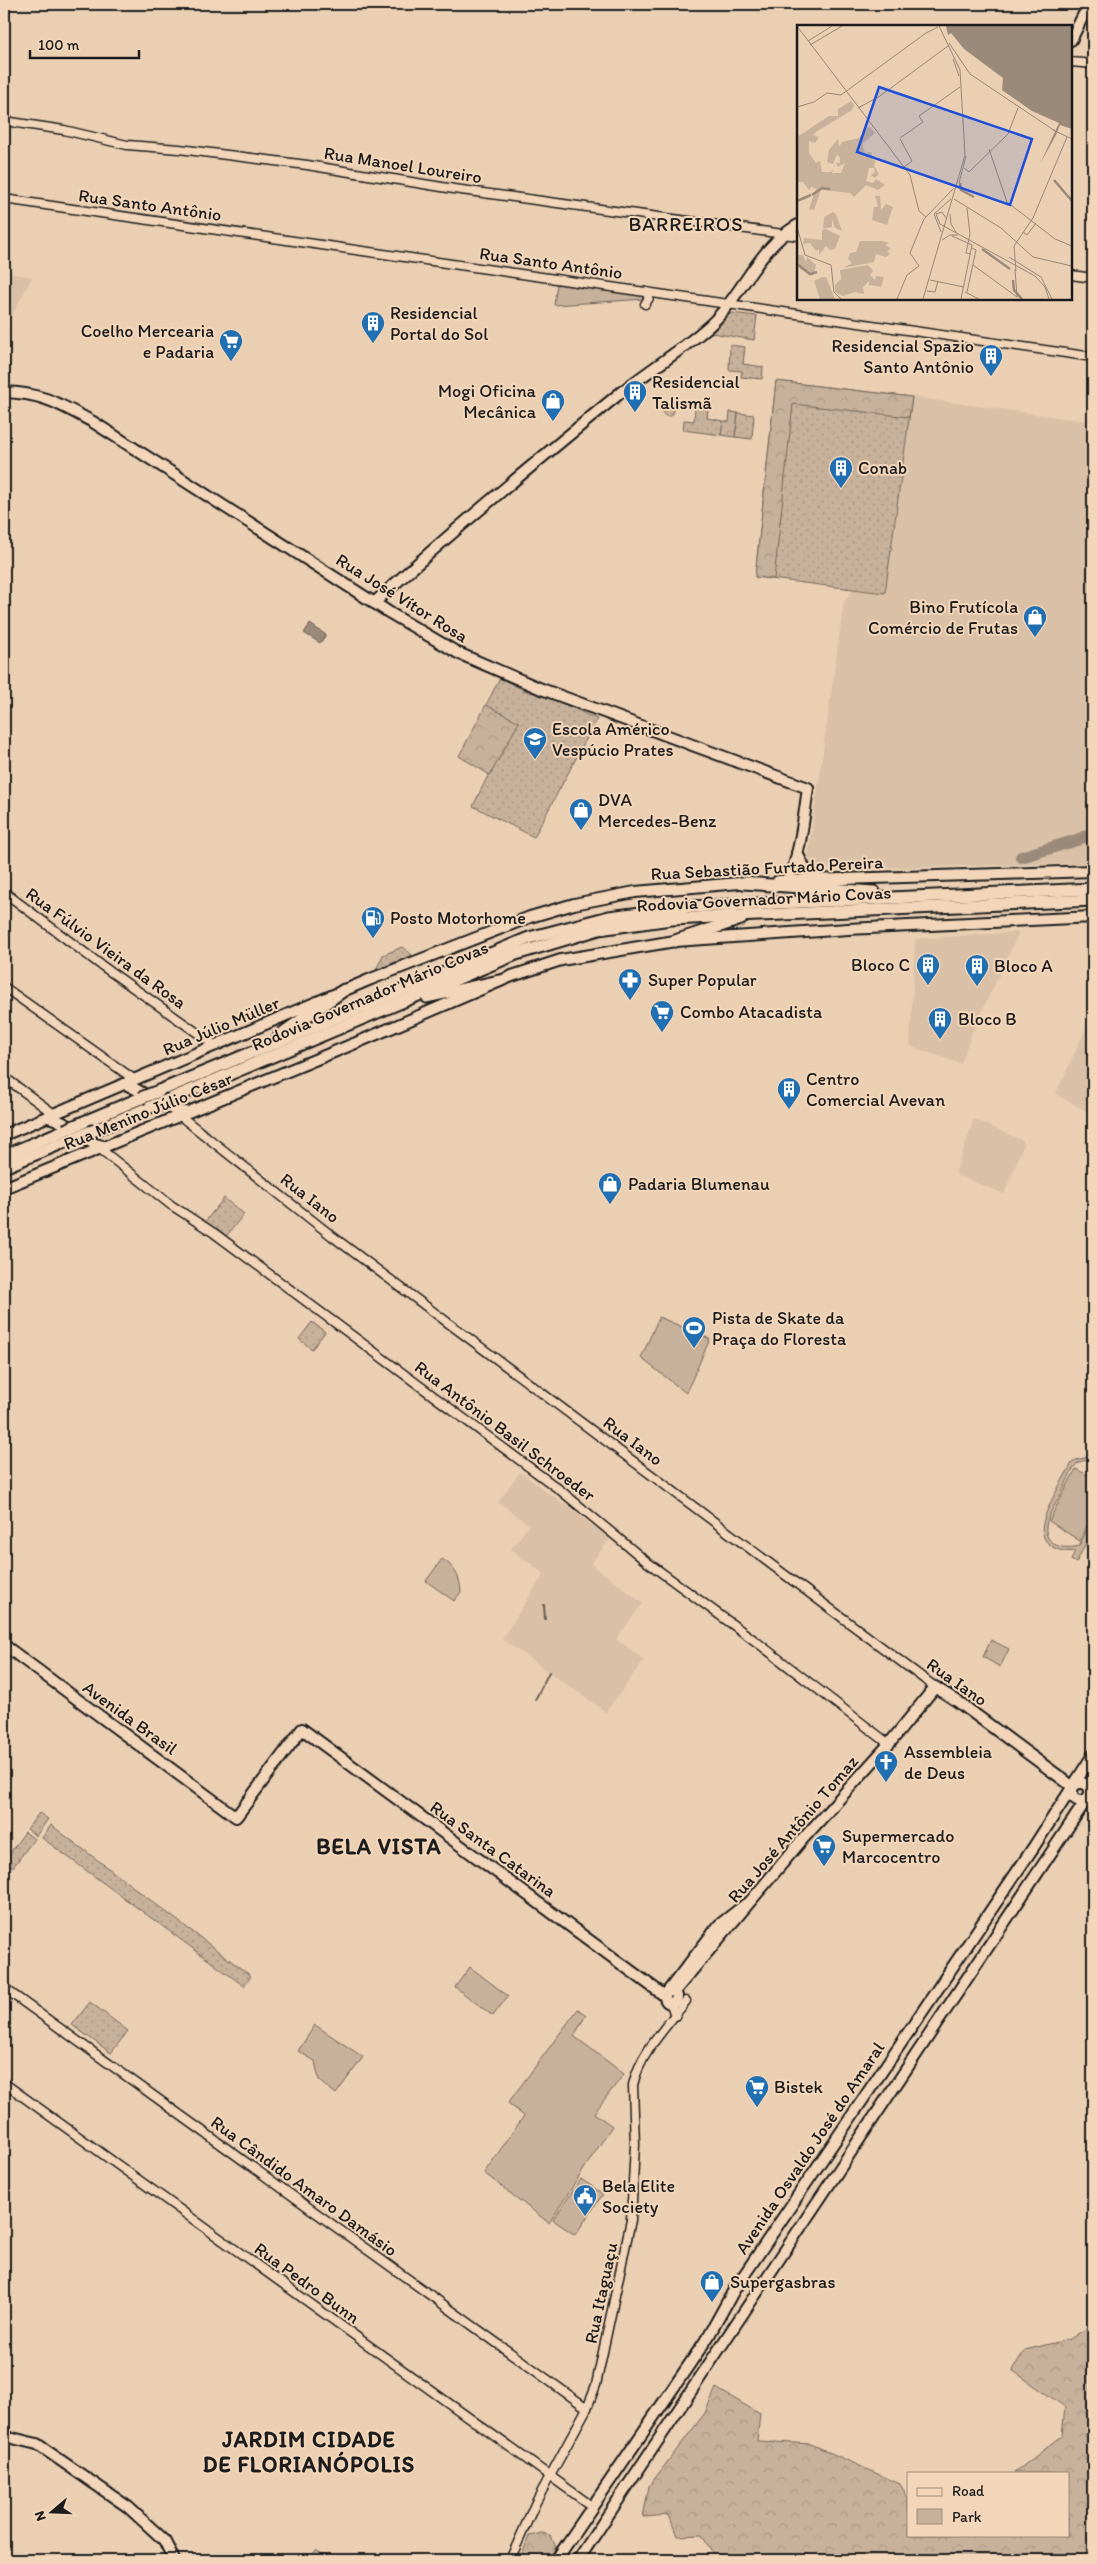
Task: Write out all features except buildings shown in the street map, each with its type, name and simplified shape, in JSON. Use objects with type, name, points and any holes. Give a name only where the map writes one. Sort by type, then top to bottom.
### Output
[{"type":"highway","points":[[743,883],[930,896]]},
{"type":"highway","name":"Rodovia Governador Mário Covas","points":[[4,1156],[64,1126],[84,1122],[142,1095],[160,1090],[510,945],[587,922],[630,913],[682,907],[1093,889]]},
{"type":"highway","name":"Rodovia Governador Mário Covas","points":[[4,1167],[79,1139],[95,1130],[516,954],[576,934],[671,919],[1093,900]]},
{"type":"highway","points":[[675,941],[760,914]]},
{"type":"highway","points":[[398,1003],[499,982]]},
{"type":"highway","points":[[260,1048],[344,990]]},
{"type":"main road","points":[[1072,38],[1089,4]]},
{"type":"main road","points":[[374,603],[443,541],[612,400],[710,325],[728,305],[752,269],[783,234],[797,226]]},
{"type":"main road","name":"Rua José Vítor Rosa","points":[[4,392],[27,393],[47,398],[93,422],[374,603],[458,653],[493,670],[808,788],[797,853]]},
{"type":"main road","points":[[797,853],[807,873],[819,880]]},
{"type":"main road","points":[[785,881],[792,873],[797,853]]},
{"type":"main road","name":"Rua Sebastião Furtado Pereira","points":[[450,947],[530,917],[606,897],[662,889],[785,881],[1093,871]]},
{"type":"main road","name":"Rua Menino Júlio César","points":[[4,1188],[182,1113],[341,1050],[499,982],[540,966],[587,954],[675,941],[848,929],[1093,916]]},
{"type":"main road","name":"Rua Júlio Müller","points":[[4,1135],[344,990],[450,947]]},
{"type":"main road","points":[[134,1081],[142,1095]]},
{"type":"main road","name":"Rua Iano","points":[[134,1081],[142,1095],[182,1113]]},
{"type":"main road","points":[[161,1104],[163,1122]]},
{"type":"main road","name":"Rua Antônio Basil Schroeder","points":[[55,1114],[64,1126],[79,1139],[102,1147]]},
{"type":"main road","points":[[79,1139],[86,1144],[85,1154]]},
{"type":"main road","name":"Avenida Brasil","points":[[4,1645],[236,1816],[302,1729]]},
{"type":"main road","name":"Rua Iano","points":[[935,1687],[957,1701],[1072,1786],[1080,1783],[1086,1784],[1091,1793]]},
{"type":"main road","name":"Rua José Antônio Tomaz","points":[[669,1996],[836,1801],[888,1744],[935,1687]]},
{"type":"main road","name":"Rua Santa Catarina","points":[[302,1729],[669,1996]]},
{"type":"main road","name":"Avenida Osvaldo José do Amaral","points":[[556,2560],[708,2337],[717,2317],[1093,1755]]},
{"type":"main road","name":"Avenida Osvaldo José do Amaral","points":[[578,2560],[1091,1793]]},
{"type":"main road","points":[[870,2090],[880,2088],[885,2101]]},
{"type":"main road","points":[[740,2316],[746,2301],[758,2282],[756,2273],[747,2272]]},
{"type":"main road","points":[[696,2386],[685,2384],[685,2378],[701,2354],[708,2337]]},
{"type":"main road","points":[[4,2436],[37,2444],[128,2507],[164,2540],[174,2560]]},
{"type":"street","points":[[1072,62],[1093,64]]},
{"type":"street","name":"Rua Manoel Loureiro","points":[[4,121],[64,130],[127,145],[179,149],[307,165],[454,189],[797,236]]},
{"type":"street","name":"Rua Santo Antônio","points":[[4,199],[728,305],[1093,356]]},
{"type":"street","points":[[1072,275],[1093,278]]},
{"type":"street","points":[[645,304],[648,298],[646,292]]},
{"type":"street","name":"Rua Fúlvio Vieira da Rosa","points":[[4,892],[216,1046]]},
{"type":"street","name":"Rua Iano","points":[[4,987],[134,1081]]},
{"type":"street","name":"Rua Antônio Basil Schroeder","points":[[4,1077],[55,1114]]},
{"type":"street","name":"Rua Iano","points":[[182,1113],[332,1236],[935,1687]]},
{"type":"street","name":"Rua Antônio Basil Schroeder","points":[[102,1147],[171,1205],[214,1233],[560,1490],[647,1562],[758,1643],[888,1744]]},
{"type":"street","name":"Rua Cândido Amaro Damásio","points":[[4,1988],[588,2408]]},
{"type":"street","points":[[669,1996],[675,2016]]},
{"type":"street","name":"Rua Itaguaçu","points":[[510,2560],[549,2476],[588,2408],[596,2385],[631,2220],[636,2146],[633,2084],[640,2065],[686,2001]]},
{"type":"street","name":"Rua Pedro Bunn","points":[[4,2083],[593,2507]]},
{"type":"shaded area","points":[[4,272],[32,277],[4,331]]},
{"type":"shaded area","points":[[912,397],[1093,422],[1093,863],[833,869],[814,865],[808,857],[844,602],[853,590],[885,593]]},
{"type":"shaded area","points":[[310,624],[326,635],[320,643],[304,633]]},
{"type":"shaded area","points":[[1019,932],[971,1035],[961,1064],[910,1046],[915,939]]},
{"type":"shaded area","points":[[1093,1007],[1093,1115],[1056,1094],[1090,1019]]},
{"type":"shaded area","points":[[974,1119],[1023,1141],[1023,1146],[1004,1194],[955,1174]]},
{"type":"shaded area","points":[[520,1472],[610,1538],[591,1564],[643,1603],[616,1639],[644,1660],[606,1712],[502,1639],[544,1574],[511,1549],[529,1525],[498,1502]]},
{"type":"green space","points":[[557,284],[646,296],[646,299],[554,305]]},
{"type":"green space","points":[[731,313],[757,316],[754,340],[712,333]]},
{"type":"green space","points":[[730,345],[745,347],[743,364],[763,367],[762,379],[741,377],[742,371],[729,370]]},
{"type":"green space","points":[[776,381],[912,397],[885,593],[755,577]]},
{"type":"green space","points":[[776,381],[912,397],[909,417],[793,404],[774,579],[755,577]]},
{"type":"green space","points":[[668,405],[674,411],[668,417],[662,411]]},
{"type":"green space","points":[[695,408],[708,409],[707,418],[723,421],[721,435],[683,430],[684,420],[694,421]]},
{"type":"green space","points":[[730,412],[738,413],[735,437],[721,435],[723,421],[729,422]]},
{"type":"green space","points":[[738,413],[754,415],[752,439],[735,437]]},
{"type":"green space","name":"Escola Américo Vespúcio Prates","points":[[500,678],[530,693],[532,690],[597,719],[534,837],[473,806],[515,721],[486,705]]},
{"type":"green space","points":[[486,705],[519,722],[490,775],[459,756]]},
{"type":"green space","points":[[402,947],[412,955],[376,970],[383,955]]},
{"type":"green space","points":[[224,1198],[244,1214],[224,1239],[204,1223]]},
{"type":"green space","points":[[659,1317],[710,1339],[686,1393],[641,1358]]},
{"type":"green space","points":[[312,1322],[325,1332],[312,1349],[299,1339]]},
{"type":"green space","points":[[1093,1456],[1093,1461],[1081,1462],[1073,1468],[1046,1526],[1048,1538],[1056,1545],[1061,1547],[1079,1546],[1093,1517],[1093,1529],[1076,1563],[1071,1560],[1075,1551],[1063,1551],[1051,1546],[1047,1542],[1042,1530],[1043,1523],[1072,1463],[1076,1460]]},
{"type":"green space","points":[[1076,1469],[1093,1478],[1093,1513],[1080,1541],[1049,1521]]},
{"type":"green space","points":[[442,1559],[456,1573],[459,1582],[461,1592],[454,1601],[426,1581]]},
{"type":"green space","points":[[991,1640],[1009,1649],[1000,1667],[983,1657]]},
{"type":"green space","points":[[39,1813],[48,1819],[36,1836],[27,1829]]},
{"type":"green space","points":[[51,1825],[251,1976],[244,1986],[42,1838]]},
{"type":"green space","points":[[25,1832],[34,1839],[13,1867],[5,1860]]},
{"type":"green space","points":[[470,1967],[508,1996],[493,2016],[455,1987]]},
{"type":"green space","points":[[90,2002],[128,2031],[111,2053],[72,2025]]},
{"type":"green space","points":[[578,2009],[586,2015],[574,2036],[624,2074],[594,2113],[612,2126],[549,2223],[484,2173],[524,2116],[508,2103]]},
{"type":"green space","points":[[315,2025],[363,2057],[336,2094],[319,2080],[315,2061],[298,2051]]},
{"type":"green space","points":[[581,2179],[603,2194],[575,2235],[553,2220]]},
{"type":"green space","points":[[1093,2324],[1093,2560],[716,2560],[702,2535],[677,2536],[669,2515],[643,2517],[649,2486],[705,2413],[716,2388],[760,2414],[757,2441],[811,2444],[900,2484],[907,2496],[907,2536],[1070,2536],[1070,2472],[1015,2472],[1062,2436],[1065,2407],[1012,2370],[1025,2350],[1070,2339]]},
{"type":"green space","points":[[542,2533],[550,2535],[556,2547],[548,2560],[520,2560],[529,2536]]},
{"type":"green space","points":[[316,2550],[331,2560],[308,2560]]},
{"type":"waterway","points":[[1021,857],[1077,840],[1093,833]]},
{"type":"waterway","points":[[544,1605],[545,1619]]},
{"type":"waterway","points":[[535,1700],[549,1672]]},
{"type":"place","name":"Residencial Portal do Sol","points":[[373,344]]},
{"type":"place","name":"Coelho Mercearia e Padaria","points":[[231,362]]},
{"type":"place","name":"Residencial Spazio Santo Antônio","points":[[991,377]]},
{"type":"place","name":"Residencial Talismã","points":[[635,413]]},
{"type":"place","name":"Mogi Oficina Mecânica","points":[[553,422]]},
{"type":"place","name":"Conab","points":[[841,489]]},
{"type":"place","name":"Bino Frutícola Comércio de Frutas","points":[[1035,638]]},
{"type":"place","name":"Escola Américo Vespúcio Prates","points":[[535,760]]},
{"type":"place","name":"DVA Mercedes-Benz","points":[[581,831]]},
{"type":"place","name":"Posto Motorhome","points":[[373,939]]},
{"type":"place","name":"Bloco C","points":[[928,986]]},
{"type":"place","name":"Bloco A","points":[[977,987]]},
{"type":"place","name":"Super Popular","points":[[630,1001]]},
{"type":"place","name":"Combo Atacadista","points":[[662,1033]]},
{"type":"place","name":"Bloco B","points":[[940,1040]]},
{"type":"place","name":"Centro Comercial Avevan","points":[[789,1110]]},
{"type":"place","name":"Padaria Blumenau","points":[[610,1205]]},
{"type":"place","name":"Pista de Skate da Praça do Floresta","points":[[694,1349]]},
{"type":"place","name":"Assembleia de Deus","points":[[886,1783]]},
{"type":"place","name":"Supermercado Marcocentro","points":[[824,1867]]},
{"type":"place","name":"Bistek","points":[[757,2108]]},
{"type":"place","name":"Bela Elite Society","points":[[585,2217]]},
{"type":"place","name":"Supergasbras","points":[[712,2303]]},
{"type":"district","name":"BARREIROS","points":[[686,224]]},
{"type":"district","name":"BELA VISTA","points":[[379,1846]]},
{"type":"district","name":"JARDIM CIDADE DE FLORIANÓPOLIS","points":[[309,2452]]}]
